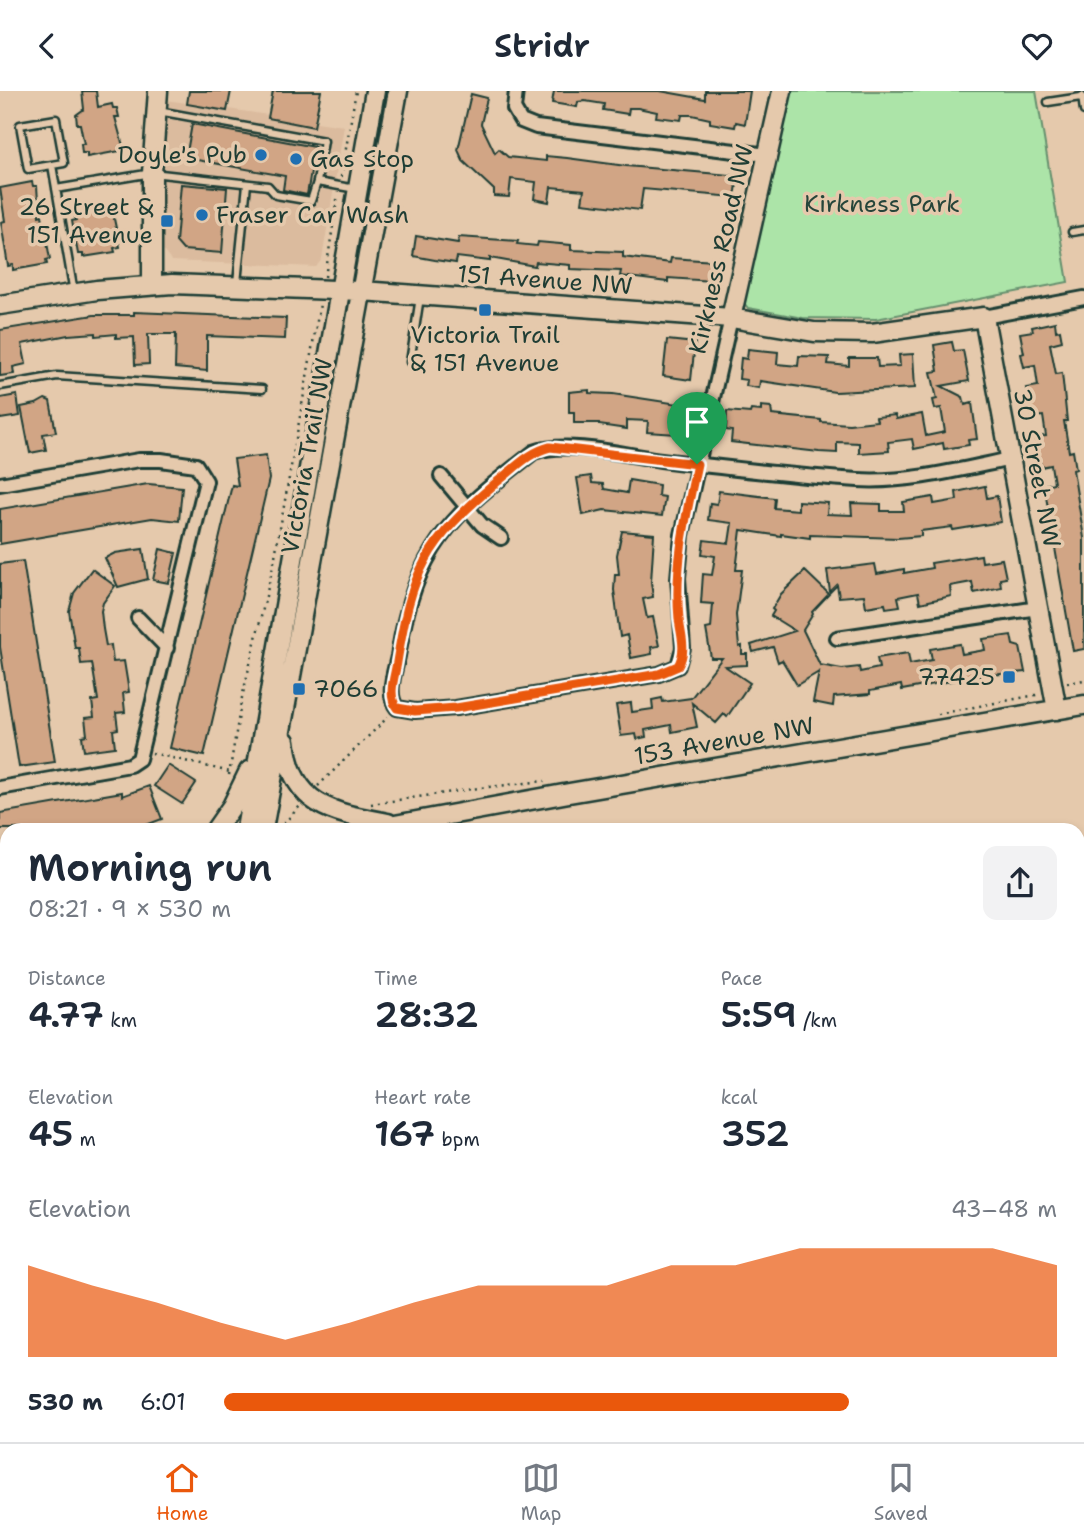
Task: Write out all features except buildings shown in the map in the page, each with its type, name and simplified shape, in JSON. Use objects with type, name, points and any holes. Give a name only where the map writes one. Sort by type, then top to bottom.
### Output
[{"type":"main road","points":[[152,285],[152,173],[158,91]]},
{"type":"main road","name":"Victoria Trail NW","points":[[247,823],[331,289],[358,189],[375,91]]},
{"type":"main road","name":"Victoria Trail NW","points":[[264,823],[398,91]]},
{"type":"main road","name":"Kirkness Road NW","points":[[731,318],[782,91]]},
{"type":"main road","name":"151 Avenue NW","points":[[0,305],[74,293],[152,285],[237,285],[362,291],[731,318],[814,332],[872,333],[984,317]]},
{"type":"main road","name":"30 Street NW","points":[[984,317],[1057,710]]},
{"type":"main road","name":"153 Avenue NW","points":[[409,823],[583,790],[1084,705]]},
{"type":"main road","points":[[220,823],[242,789],[264,724]]},
{"type":"main road","points":[[283,728],[291,772],[308,797],[332,812],[388,823]]},
{"type":"street","points":[[516,91],[513,109],[521,121],[536,127],[768,155]]},
{"type":"street","name":"151 Avenue NW","points":[[984,317],[1084,298]]},
{"type":"street","name":"Kirkness Road NW","points":[[397,708],[415,711],[489,703],[659,674],[678,666],[684,648],[679,618],[679,556],[731,318]]},
{"type":"street","points":[[397,708],[391,695],[403,625],[414,583],[438,538],[467,508],[525,459],[542,449],[573,449],[861,481],[934,475],[1011,459]]},
{"type":"street","points":[[0,484],[139,460],[188,463],[202,471],[206,481],[140,756],[0,788]]},
{"type":"street","points":[[441,476],[482,525],[500,538]]},
{"type":"street","points":[[837,638],[1038,608]]},
{"type":"street","points":[[138,618],[167,648]]},
{"type":"lane","points":[[1048,102],[1083,96],[1084,111]]},
{"type":"lane","points":[[56,189],[152,173],[268,186],[276,195],[311,201],[324,141],[156,111]]},
{"type":"lane","points":[[56,119],[64,163],[52,165],[28,169],[20,125],[56,119]]},
{"type":"lane","points":[[52,165],[74,293]]},
{"type":"lane","points":[[317,181],[358,189]]},
{"type":"lane","points":[[237,285],[247,184]]},
{"type":"lane","points":[[1072,232],[1084,230]]},
{"type":"lane","points":[[410,362],[420,295]]},
{"type":"lane","points":[[0,386],[57,376],[262,389]]},
{"type":"path","points":[[228,780],[241,702],[274,562],[331,289],[339,186],[356,91]]},
{"type":"path","points":[[1069,683],[1084,680]]},
{"type":"path","points":[[929,715],[1037,696]]},
{"type":"path","points":[[313,792],[397,708]]},
{"type":"path","points":[[140,756],[230,772]]},
{"type":"path","points":[[368,804],[550,781]]},
{"type":"path","points":[[318,786],[323,791]]},
{"type":"path","points":[[284,823],[305,800]]},
{"type":"shaded area","points":[[166,100],[344,126],[322,259],[316,267],[171,261],[159,245]]},
{"type":"green space","name":"Kirkness Park","points":[[792,91],[1036,91],[1068,282],[876,319],[803,318],[748,308],[744,303]]},
{"type":"place","name":"Doyle's Pub","points":[[261,155]]},
{"type":"place","name":"Gas Stop","points":[[296,159]]},
{"type":"place","name":"Fraser Car Wash","points":[[202,215]]},
{"type":"place","name":"26 Street & 151 Avenue","points":[[167,221]]},
{"type":"place","name":"Victoria Trail & 151 Avenue","points":[[485,310]]},
{"type":"place","name":"77425","points":[[1009,677]]},
{"type":"place","name":"7066","points":[[299,689]]},
{"type":"route","points":[[550,447],[697,464],[679,556],[679,618],[684,648],[678,666],[673,670],[456,708],[406,711],[397,708],[393,703],[391,695],[403,625],[421,566],[448,526],[525,459],[534,452],[550,447]]}]
